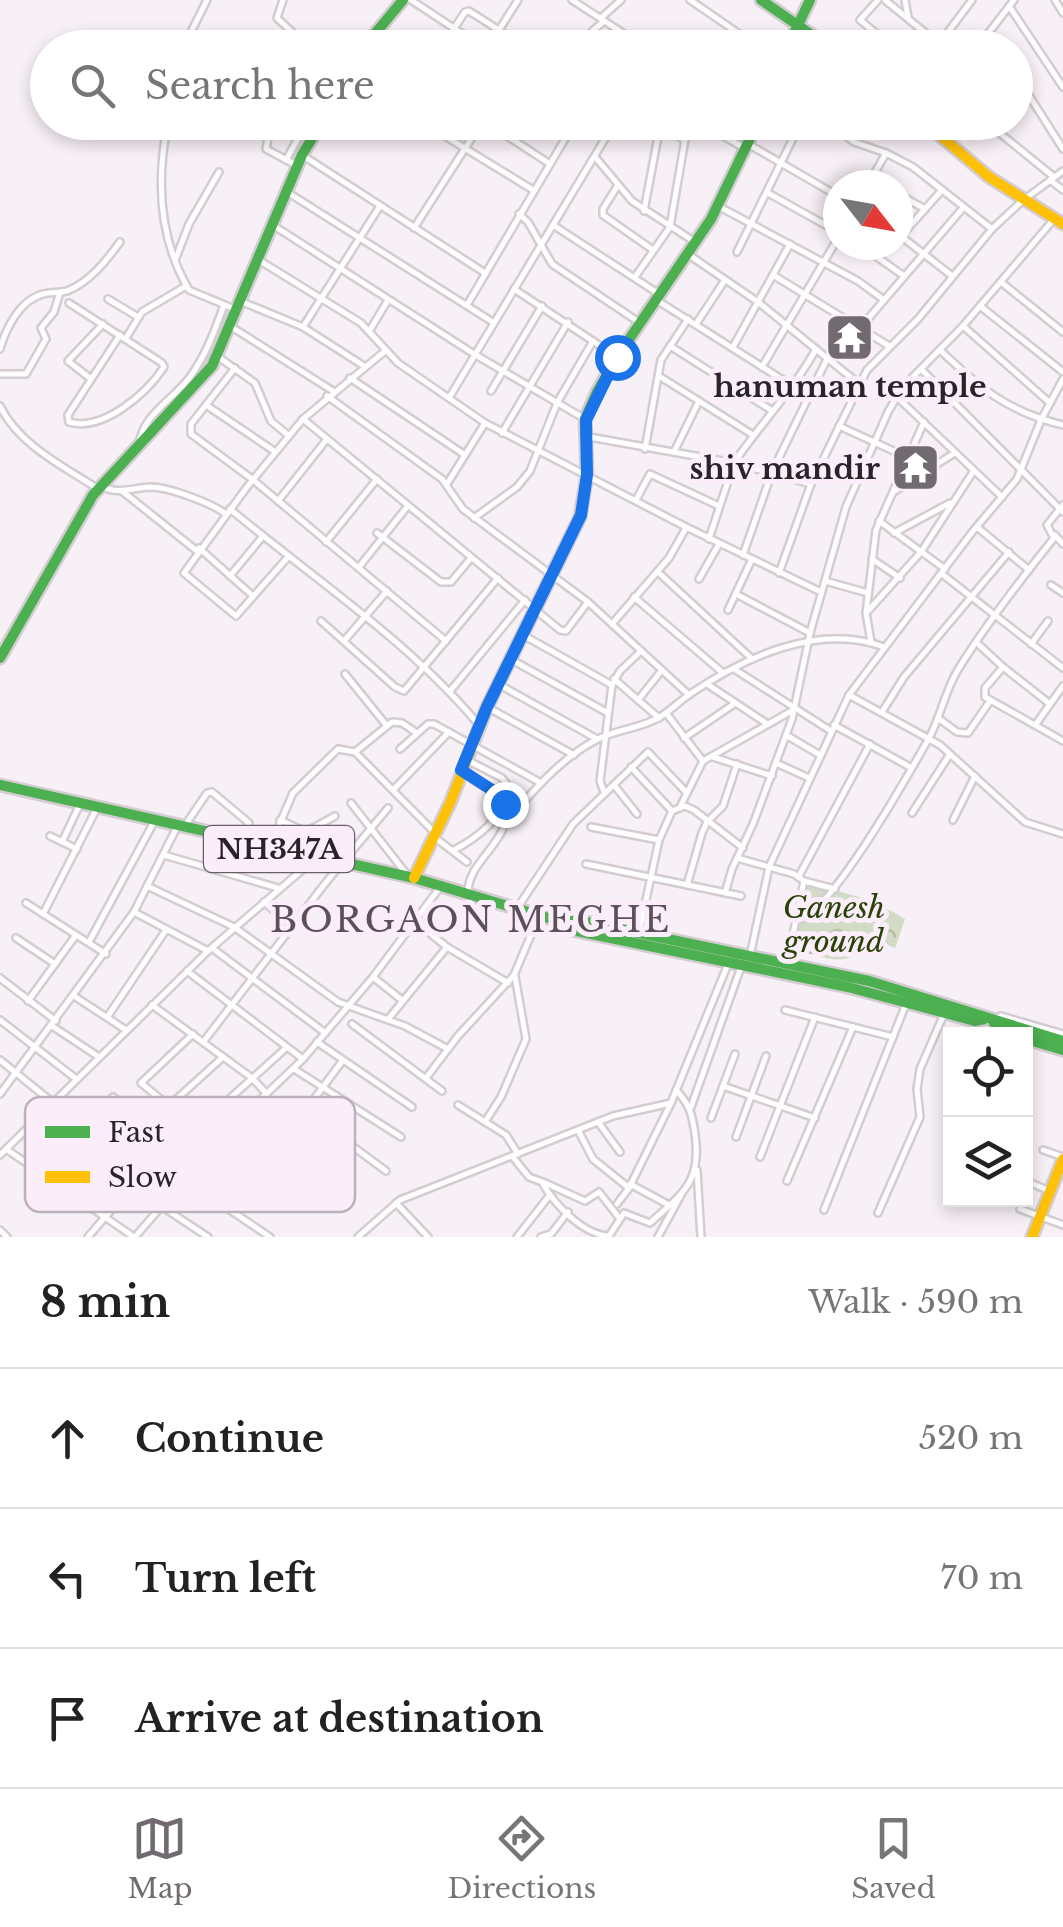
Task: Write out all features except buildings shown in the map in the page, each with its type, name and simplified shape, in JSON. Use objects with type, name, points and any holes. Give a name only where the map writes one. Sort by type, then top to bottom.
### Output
[{"type":"main road","points":[[378,30],[403,0]]},
{"type":"main road","points":[[760,0],[805,30]]},
{"type":"main road","points":[[794,30],[810,0]]},
{"type":"main road","points":[[0,658],[100,488],[189,394],[217,356],[271,224],[312,140]]},
{"type":"main road","points":[[411,878],[435,836],[487,707],[581,515],[587,475],[586,420],[617,357],[718,206],[750,140]]},
{"type":"main road","points":[[946,140],[1022,201],[1058,222]]},
{"type":"main road","name":"NH347A","points":[[0,784],[411,878],[516,911],[556,920],[568,918],[977,1012],[990,1021]]},
{"type":"main road","name":"NH347A","points":[[556,920],[568,929],[729,961],[746,958],[787,963],[908,997],[975,1021],[1063,1038]]},
{"type":"main road","points":[[990,1021],[996,1027]]},
{"type":"main road","points":[[1033,1041],[1063,1050]]},
{"type":"main road","points":[[1032,1237],[1056,1190],[1063,1158]]},
{"type":"street","points":[[192,30],[207,0]]},
{"type":"street","points":[[284,0],[277,18],[290,30]]},
{"type":"street","points":[[411,0],[453,30],[464,12],[469,11],[498,30],[518,0]]},
{"type":"street","points":[[572,0],[618,30]]},
{"type":"street","points":[[592,30],[620,0]]},
{"type":"street","points":[[690,0],[734,30]]},
{"type":"street","points":[[872,30],[860,20],[882,0],[920,30]]},
{"type":"street","points":[[904,0],[909,20]]},
{"type":"street","points":[[949,30],[972,0]]},
{"type":"street","points":[[1055,0],[1063,13]]},
{"type":"street","points":[[990,30],[1011,3],[1030,30]]},
{"type":"street","points":[[1033,35],[1060,74],[1063,87]]},
{"type":"street","points":[[1033,102],[1063,149]]},
{"type":"street","points":[[164,140],[161,158],[164,231],[186,286],[194,294],[224,305],[303,326],[364,366]]},
{"type":"street","points":[[268,140],[266,148],[286,160],[300,161],[380,206],[485,273]]},
{"type":"street","points":[[286,160],[297,140]]},
{"type":"street","points":[[451,140],[533,190]]},
{"type":"street","points":[[414,228],[471,140]]},
{"type":"street","points":[[512,140],[550,164]]},
{"type":"street","points":[[466,305],[564,140]]},
{"type":"street","points":[[449,398],[606,140]]},
{"type":"street","points":[[644,211],[655,140]]},
{"type":"street","points":[[634,277],[670,227],[683,140]]},
{"type":"street","points":[[734,140],[823,187]]},
{"type":"street","points":[[737,252],[793,140]]},
{"type":"street","points":[[851,140],[913,167],[992,229]]},
{"type":"street","points":[[1007,140],[1063,190]]},
{"type":"street","points":[[877,170],[886,153]]},
{"type":"street","points":[[596,158],[644,211],[696,243]]},
{"type":"street","points":[[779,573],[811,484],[858,384],[992,229],[1063,171]]},
{"type":"street","points":[[175,260],[194,213],[219,172]]},
{"type":"street","points":[[618,185],[603,215],[653,250]]},
{"type":"street","points":[[913,222],[942,190]]},
{"type":"street","points":[[287,192],[492,322]]},
{"type":"street","points":[[768,193],[823,226]]},
{"type":"street","points":[[913,202],[926,209]]},
{"type":"street","points":[[303,326],[380,206]]},
{"type":"street","points":[[718,206],[884,300]]},
{"type":"street","points":[[861,327],[964,208]]},
{"type":"street","points":[[519,214],[560,272],[640,324]]},
{"type":"street","points":[[726,893],[796,708],[810,633],[846,507],[896,396],[1058,222]]},
{"type":"street","points":[[271,224],[474,354],[586,420]]},
{"type":"street","points":[[553,225],[634,277],[688,320],[794,387]]},
{"type":"street","points":[[0,349],[8,327],[26,304],[40,295],[69,290],[101,267],[120,242]]},
{"type":"street","points":[[732,347],[790,244]]},
{"type":"street","points":[[913,245],[952,276]]},
{"type":"street","points":[[689,254],[758,302],[858,384]]},
{"type":"street","points":[[258,258],[370,330],[385,351],[485,424],[686,528],[821,592]]},
{"type":"street","points":[[762,367],[826,260]]},
{"type":"street","points":[[881,260],[904,276]]},
{"type":"street","points":[[773,275],[889,346]]},
{"type":"street","points":[[696,324],[725,280]]},
{"type":"street","points":[[1000,282],[1063,332]]},
{"type":"street","points":[[69,303],[102,324],[122,337],[164,364],[150,386],[125,406],[87,424],[69,422],[68,415],[91,380],[122,337],[138,317],[186,286]]},
{"type":"street","points":[[514,289],[617,357]]},
{"type":"street","points":[[0,374],[26,374],[46,339],[41,328],[54,312],[60,292]]},
{"type":"street","points":[[108,299],[138,317]]},
{"type":"street","points":[[370,330],[388,300]]},
{"type":"street","points":[[138,447],[142,428],[200,360],[224,305]]},
{"type":"street","points":[[491,391],[542,306]]},
{"type":"street","points":[[701,1237],[691,1107],[746,958],[769,866],[849,695],[1022,470],[1063,376],[980,306]]},
{"type":"street","points":[[645,449],[661,360],[688,320]]},
{"type":"street","points":[[502,433],[568,322]]},
{"type":"street","points":[[91,380],[68,361],[102,324]]},
{"type":"street","points":[[230,326],[330,394],[447,484],[457,504],[554,574],[689,695]]},
{"type":"street","points":[[962,326],[1050,403]]},
{"type":"street","points":[[474,518],[525,478],[557,404],[593,341]]},
{"type":"street","points":[[670,346],[771,410]]},
{"type":"street","points":[[734,463],[771,410],[794,387],[816,349]]},
{"type":"street","points":[[940,350],[994,398],[1063,425]]},
{"type":"street","points":[[288,557],[238,615],[230,615],[184,573],[252,480],[303,419],[385,351]]},
{"type":"street","points":[[217,356],[255,383],[271,420],[288,436]]},
{"type":"street","points":[[743,555],[772,472],[827,358]]},
{"type":"street","points":[[235,368],[192,424],[192,434],[446,641]]},
{"type":"street","points":[[921,369],[1062,509],[1047,525],[1063,544]]},
{"type":"street","points":[[658,376],[753,435]]},
{"type":"street","points":[[350,378],[465,455]]},
{"type":"street","points":[[896,396],[1002,497]]},
{"type":"street","points":[[674,454],[699,401]]},
{"type":"street","points":[[206,405],[275,452]]},
{"type":"street","points":[[0,406],[8,421],[31,443],[100,488],[167,489],[228,512],[364,616],[450,691],[479,725]]},
{"type":"street","points":[[303,419],[564,631],[588,602]]},
{"type":"street","points":[[871,642],[866,613],[878,521],[924,422]]},
{"type":"street","points":[[447,484],[485,424]]},
{"type":"street","points":[[838,426],[909,458]]},
{"type":"street","points":[[584,436],[734,463],[811,484]]},
{"type":"street","points":[[278,501],[328,438]]},
{"type":"street","points":[[892,492],[954,453]]},
{"type":"street","points":[[866,613],[921,552],[974,472]]},
{"type":"street","points":[[636,501],[650,474],[720,506]]},
{"type":"street","points":[[326,542],[376,478]]},
{"type":"street","points":[[709,539],[728,481]]},
{"type":"street","points":[[122,491],[253,596]]},
{"type":"street","points":[[894,533],[953,502]]},
{"type":"street","points":[[358,566],[407,507]]},
{"type":"street","points":[[878,521],[1063,668]]},
{"type":"street","points":[[977,527],[1029,570]]},
{"type":"street","points":[[612,624],[658,572],[686,528]]},
{"type":"street","points":[[380,535],[446,584],[471,558]]},
{"type":"street","points":[[230,576],[263,536]]},
{"type":"street","points":[[796,920],[808,918],[835,888],[929,738],[957,671],[1055,536]]},
{"type":"street","points":[[700,579],[720,544]]},
{"type":"street","points":[[882,712],[904,676],[1009,552]]},
{"type":"street","points":[[872,559],[900,578]]},
{"type":"street","points":[[728,610],[752,560]]},
{"type":"street","points":[[658,572],[752,659]]},
{"type":"street","points":[[321,622],[401,691],[407,690],[498,578]]},
{"type":"street","points":[[825,582],[868,593]]},
{"type":"street","points":[[1051,584],[1063,593]]},
{"type":"street","points":[[344,641],[387,590]]},
{"type":"street","points":[[736,594],[810,633]]},
{"type":"street","points":[[634,597],[723,674]]},
{"type":"street","points":[[450,691],[525,600]]},
{"type":"street","points":[[1031,644],[1048,621]]},
{"type":"street","points":[[523,634],[613,682],[659,718]]},
{"type":"street","points":[[516,811],[574,755],[598,739],[659,718],[689,695],[752,659],[808,642],[871,642],[884,648]]},
{"type":"street","points":[[977,642],[1050,704]]},
{"type":"street","points":[[604,792],[600,781],[613,682],[641,651]]},
{"type":"street","points":[[510,660],[608,713]]},
{"type":"street","points":[[1002,667],[984,690],[990,701],[1063,741]]},
{"type":"street","points":[[734,669],[796,708],[910,767]]},
{"type":"street","points":[[638,700],[662,670]]},
{"type":"street","points":[[346,674],[387,726]]},
{"type":"street","points":[[498,684],[598,739]]},
{"type":"street","points":[[707,684],[766,723]]},
{"type":"street","points":[[1036,724],[1063,686]]},
{"type":"street","points":[[849,695],[929,738],[1025,822],[1063,834]]},
{"type":"street","points":[[938,718],[958,732],[968,733],[990,701]]},
{"type":"street","points":[[684,738],[734,704]]},
{"type":"street","points":[[487,707],[574,755]]},
{"type":"street","points":[[639,934],[659,840],[703,761],[796,708]]},
{"type":"street","points":[[666,713],[703,761]]},
{"type":"street","points":[[355,752],[397,722],[417,733]]},
{"type":"street","points":[[400,749],[431,723],[542,784]]},
{"type":"street","points":[[394,790],[449,732]]},
{"type":"street","points":[[786,735],[820,755]]},
{"type":"street","points":[[787,963],[801,878],[870,744]]},
{"type":"street","points":[[270,847],[299,785],[333,750],[355,752],[435,836],[467,862]]},
{"type":"street","points":[[516,911],[573,824],[650,751],[687,793]]},
{"type":"street","points":[[912,813],[950,754]]},
{"type":"street","points":[[713,756],[772,776]]},
{"type":"street","points":[[776,763],[809,778]]},
{"type":"street","points":[[454,850],[478,836],[512,791],[509,784],[463,764]]},
{"type":"street","points":[[463,764],[505,804]]},
{"type":"street","points":[[687,885],[707,822],[723,806],[737,764]]},
{"type":"street","points":[[631,767],[672,811]]},
{"type":"street","points":[[954,820],[974,776]]},
{"type":"street","points":[[613,784],[637,814]]},
{"type":"street","points":[[0,1094],[106,954],[181,826],[212,792],[249,823],[240,840]]},
{"type":"street","points":[[62,842],[80,802]]},
{"type":"street","points":[[352,803],[411,878]]},
{"type":"street","points":[[43,914],[98,806]]},
{"type":"street","points":[[680,806],[694,810],[742,848]]},
{"type":"street","points":[[204,1041],[388,808]]},
{"type":"street","points":[[280,820],[306,832],[334,816]]},
{"type":"street","points":[[89,942],[155,820]]},
{"type":"street","points":[[591,827],[659,840]]},
{"type":"street","points":[[468,894],[470,875],[493,849],[503,829]]},
{"type":"street","points":[[50,836],[77,849]]},
{"type":"street","points":[[164,855],[278,888]]},
{"type":"street","points":[[57,1097],[187,971],[316,858]]},
{"type":"street","points":[[737,858],[835,888]]},
{"type":"street","points":[[586,864],[741,896]]},
{"type":"street","points":[[148,886],[234,928],[329,997],[388,1019],[448,1049]]},
{"type":"street","points":[[263,1097],[294,1068],[373,977],[441,886]]},
{"type":"street","points":[[263,901],[292,926]]},
{"type":"street","points":[[26,904],[106,954]]},
{"type":"street","points":[[134,912],[210,950],[324,1032]]},
{"type":"street","points":[[426,1078],[508,984],[539,916]]},
{"type":"street","points":[[416,922],[447,947],[508,984]]},
{"type":"street","points":[[108,1016],[166,930]]},
{"type":"street","points":[[28,1001],[76,934]]},
{"type":"street","points":[[16,938],[56,964]]},
{"type":"street","points":[[388,1019],[447,947]]},
{"type":"street","points":[[617,1204],[671,1103],[729,961]]},
{"type":"street","points":[[187,971],[302,1058]]},
{"type":"street","points":[[485,1122],[501,1097],[526,1039],[514,975]]},
{"type":"street","points":[[373,977],[403,1001]]},
{"type":"street","points":[[0,978],[98,1058]]},
{"type":"street","points":[[74,996],[127,1030]]},
{"type":"street","points":[[824,1210],[908,997]]},
{"type":"street","points":[[152,1005],[252,1078],[266,1094]]},
{"type":"street","points":[[785,1010],[893,1037]]},
{"type":"street","points":[[878,1213],[920,1118],[920,1069],[944,1011]]},
{"type":"street","points":[[760,1156],[815,1017]]},
{"type":"street","points":[[0,1020],[75,1078]]},
{"type":"street","points":[[352,1024],[442,1091]]},
{"type":"street","points":[[786,1181],[853,1027]]},
{"type":"street","points":[[159,1097],[141,1083],[194,1034]]},
{"type":"street","points":[[317,1042],[412,1106]]},
{"type":"street","points":[[231,1097],[286,1048]]},
{"type":"street","points":[[712,1118],[736,1054]]},
{"type":"street","points":[[180,1097],[223,1056]]},
{"type":"street","points":[[736,1138],[766,1056]]},
{"type":"street","points":[[0,1060],[46,1097]]},
{"type":"street","points":[[315,1097],[343,1060]]},
{"type":"street","points":[[294,1068],[338,1097]]},
{"type":"street","points":[[723,1086],[816,1118]]},
{"type":"street","points":[[676,1090],[691,1107]]},
{"type":"street","points":[[358,1237],[396,1203],[598,1122],[671,1103]]},
{"type":"street","points":[[458,1105],[506,1136],[529,1178],[585,1201],[598,1192],[620,1219]]},
{"type":"street","points":[[355,1108],[401,1137]]},
{"type":"street","points":[[598,1122],[620,1152]]},
{"type":"street","points":[[25,1130],[3,1152],[25,1166]]},
{"type":"street","points":[[578,1130],[593,1159],[630,1186],[669,1205]]},
{"type":"street","points":[[355,1148],[386,1171]]},
{"type":"street","points":[[1043,1150],[1063,1158]]},
{"type":"street","points":[[658,1237],[698,1169]]},
{"type":"street","points":[[542,1182],[550,1196],[599,1236],[609,1236],[624,1214],[650,1223],[684,1190]]},
{"type":"street","points":[[517,1237],[550,1196]]},
{"type":"street","points":[[396,1203],[428,1237]]},
{"type":"street","points":[[1020,1210],[1063,1225]]},
{"type":"street","points":[[95,1212],[134,1237],[156,1212]]},
{"type":"street","points":[[88,1237],[109,1212]]},
{"type":"street","points":[[170,1212],[208,1237]]},
{"type":"street","points":[[233,1212],[270,1237]]},
{"type":"street","points":[[542,1237],[550,1234],[568,1212]]},
{"type":"street","points":[[0,1230],[7,1237]]},
{"type":"green space","name":"Ganesh ground","points":[[807,885],[858,897],[905,919],[895,948],[880,942],[839,959],[795,950]]},
{"type":"traffic: fast","points":[[378,30],[403,0]]},
{"type":"traffic: fast","points":[[761,0],[805,30]]},
{"type":"traffic: fast","points":[[796,30],[810,0]]},
{"type":"traffic: fast","points":[[0,658],[93,495],[212,366],[311,140]]},
{"type":"traffic: fast","points":[[580,517],[587,475],[585,419],[597,392],[711,219],[749,140]]},
{"type":"traffic: fast","points":[[0,785],[414,878],[555,920],[567,918],[869,981],[1063,1041]]},
{"type":"traffic: fast","points":[[555,920],[567,929],[848,987],[975,1021],[984,1019]]},
{"type":"traffic: fast","points":[[994,1023],[997,1027]]},
{"type":"traffic: fast","points":[[1033,1041],[1063,1050]]},
{"type":"traffic: slow","points":[[945,140],[989,177],[1063,224]]},
{"type":"traffic: slow","points":[[414,878],[451,801],[487,707],[580,517]]},
{"type":"traffic: slow","points":[[1032,1237],[1063,1159]]},
{"type":"place","name":"hanuman temple","points":[[850,337]]},
{"type":"place","name":"shiv mandir","points":[[915,468]]},
{"type":"district","name":"BORGAON MEGHE","points":[[471,919]]},
{"type":"route","points":[[505,804],[492,790],[461,770],[487,707],[581,515],[587,475],[586,420],[617,357]]}]
